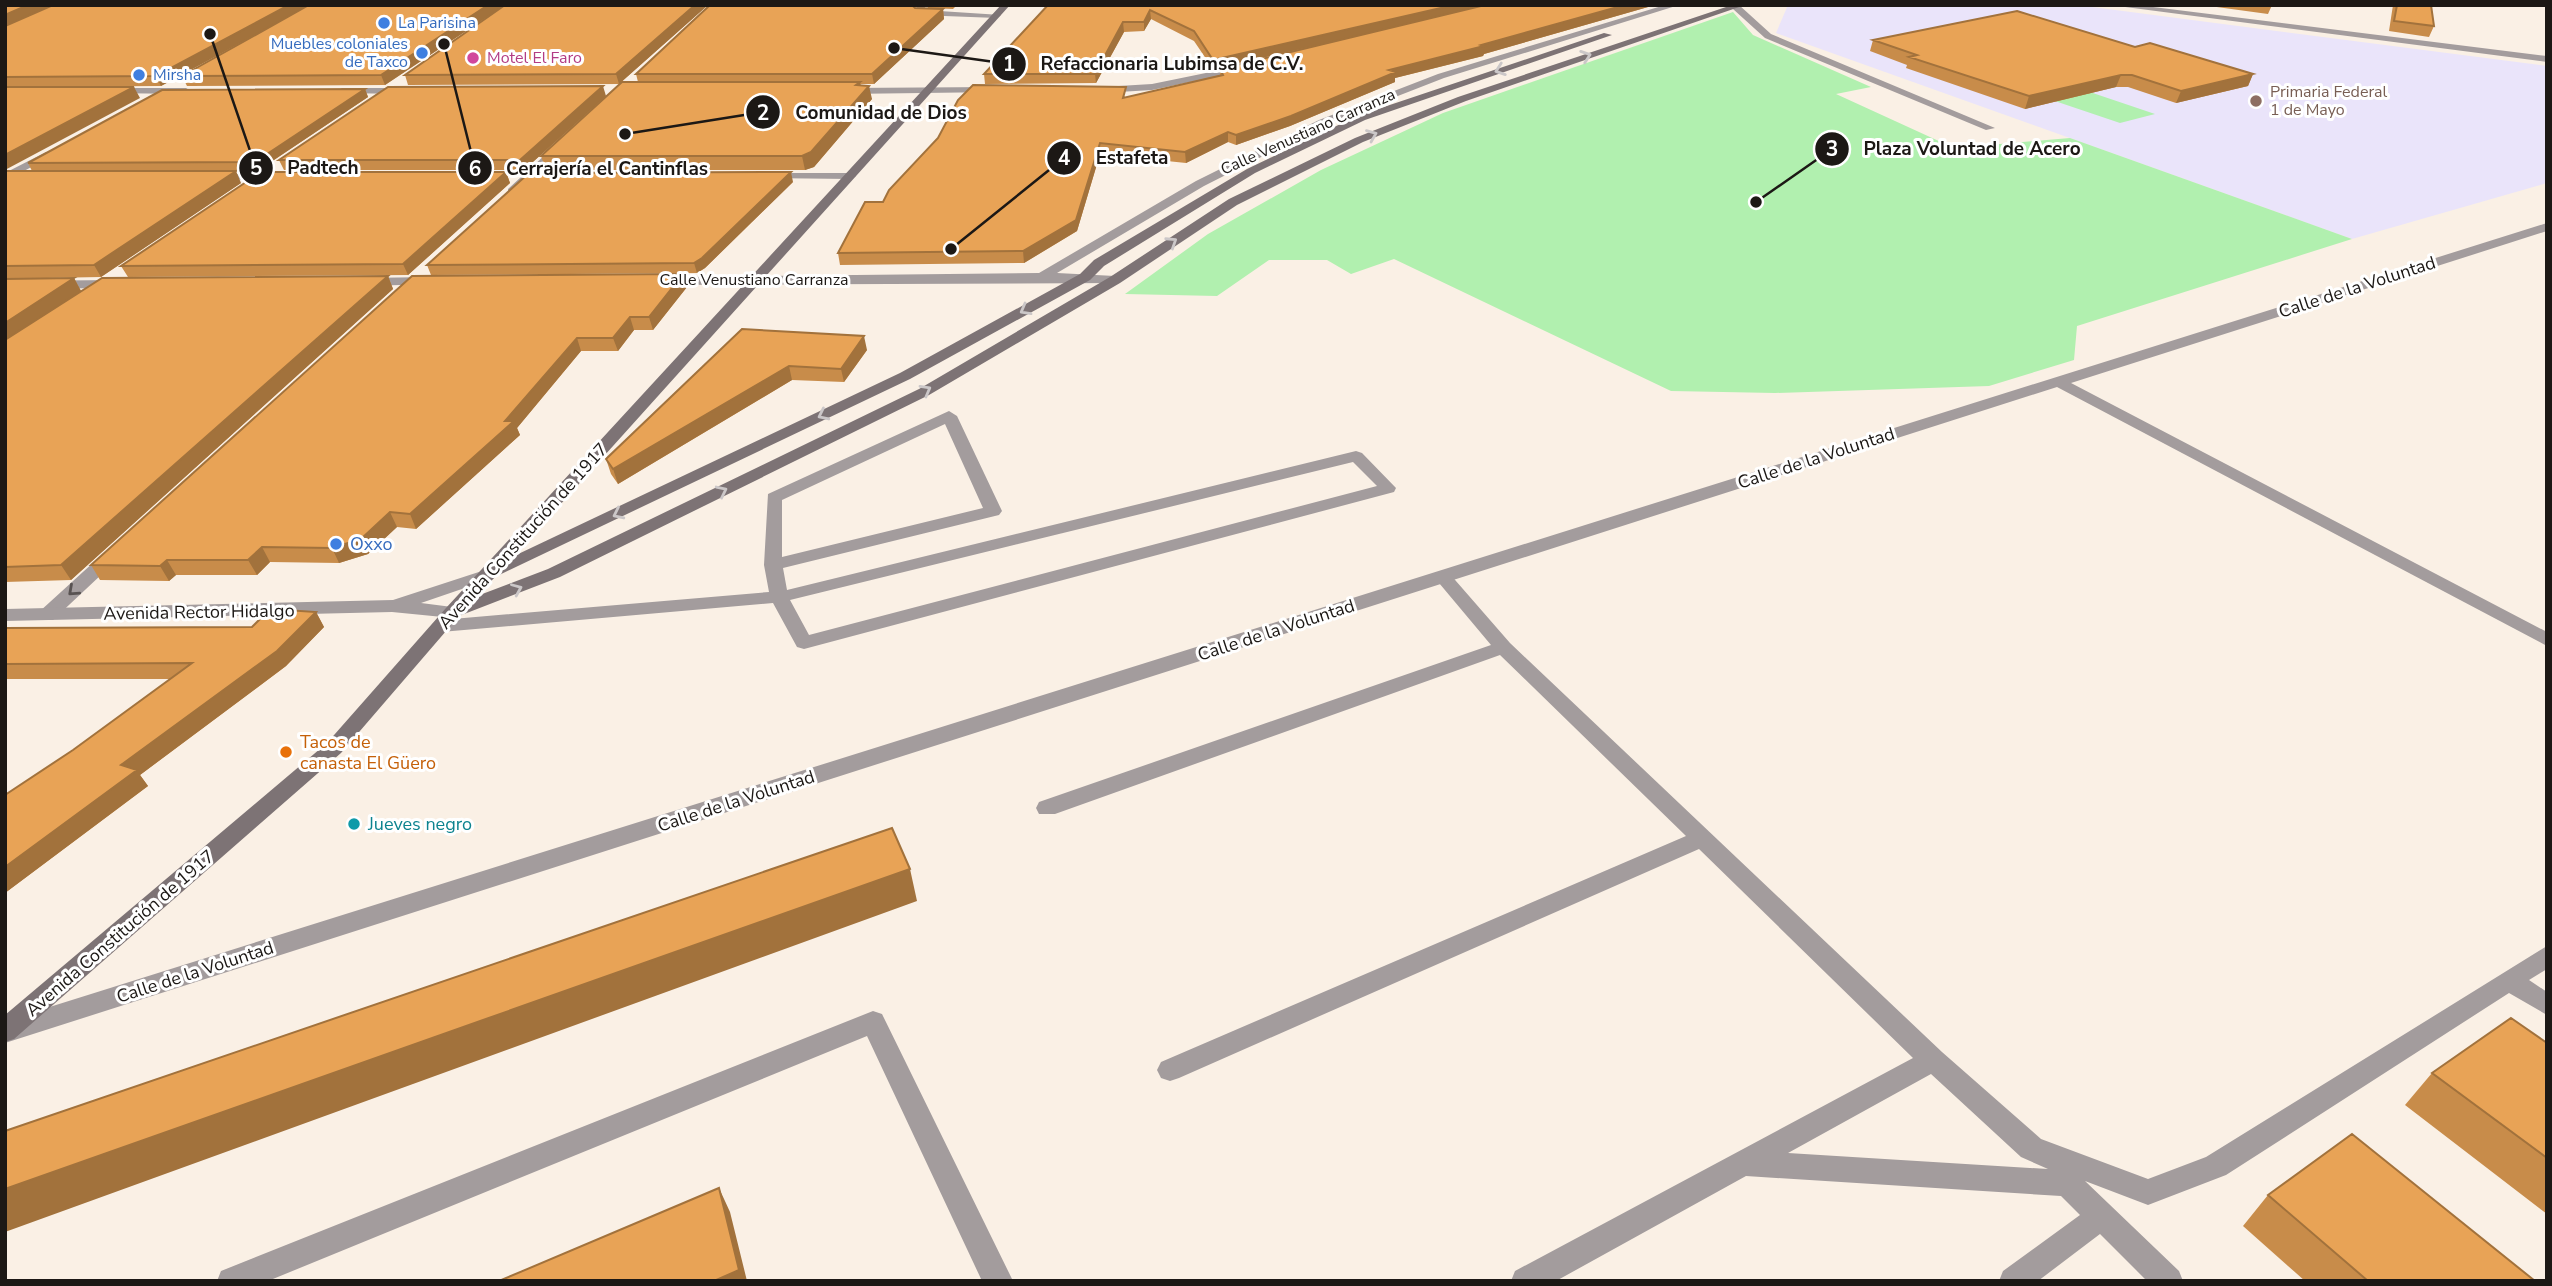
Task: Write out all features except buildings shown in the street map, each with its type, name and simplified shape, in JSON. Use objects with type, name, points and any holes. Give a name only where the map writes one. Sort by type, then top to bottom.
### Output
[{"type":"main road","points":[[488,575],[905,376],[1084,277],[1099,263],[1251,171],[1361,118],[1548,54],[1705,5]]},
{"type":"main road","points":[[447,619],[554,573],[924,392],[1115,280],[1233,202],[1359,140],[1462,99],[1735,6]]},
{"type":"main road","name":"Avenida Constitución de 1917","points":[[5,1032],[334,748],[447,619],[1001,10]]},
{"type":"street","points":[[922,5],[918,12],[1001,10]]},
{"type":"street","name":"Calle Venustiano Carranza","points":[[1041,278],[1228,166],[1366,103],[1527,49],[1675,5]]},
{"type":"street","points":[[2114,5],[2547,57]]},
{"type":"street","points":[[2140,5],[2547,57]]},
{"type":"street","points":[[1735,6],[1768,36],[1990,128]]},
{"type":"street","points":[[1088,90],[1152,87],[1256,66]]},
{"type":"street","points":[[369,105],[412,75]]},
{"type":"street","points":[[141,104],[189,78]]},
{"type":"street","points":[[835,91],[1008,90]]},
{"type":"street","points":[[99,91],[205,91]]},
{"type":"street","points":[[324,91],[417,91]]},
{"type":"street","points":[[500,202],[569,139]]},
{"type":"street","points":[[6,178],[56,151]]},
{"type":"street","points":[[240,192],[284,163]]},
{"type":"street","points":[[502,176],[543,176]]},
{"type":"street","points":[[752,176],[850,176]]},
{"type":"street","points":[[6,178],[34,177]]},
{"type":"street","points":[[195,177],[289,177]]},
{"type":"street","name":"Calle de la Voluntad","points":[[5,1032],[2547,227]]},
{"type":"street","points":[[83,299],[128,269]]},
{"type":"street","points":[[343,282],[418,277],[440,281]]},
{"type":"street","points":[[393,300],[418,277]]},
{"type":"street","name":"Calle Venustiano Carranza","points":[[645,281],[1084,277],[1115,280]]},
{"type":"street","points":[[5,285],[134,284]]},
{"type":"street","points":[[2058,382],[2547,640]]},
{"type":"street","points":[[773,565],[993,511],[949,416],[774,498],[773,565],[779,597],[804,643],[1388,488],[1356,456],[779,597]]},
{"type":"street","points":[[46,616],[128,541]]},
{"type":"street","name":"Avenida Rector Hidalgo","points":[[393,607],[488,575]]},
{"type":"street","points":[[1443,577],[1503,647],[1933,1060],[2031,1148],[2168,1281]]},
{"type":"street","name":"Avenida Rector Hidalgo","points":[[5,615],[393,607],[447,619],[779,597]]},
{"type":"street","points":[[1047,808],[1503,647]]},
{"type":"street","points":[[1170,1070],[1702,838]]},
{"type":"street","points":[[2031,1148],[2148,1192],[2216,1166],[2547,956]]},
{"type":"street","points":[[2509,980],[2547,1005]]},
{"type":"street","points":[[232,1281],[873,1022],[999,1281]]},
{"type":"street","points":[[1526,1281],[1933,1060]]},
{"type":"street","points":[[1742,1163],[2067,1183]]},
{"type":"street","points":[[2014,1281],[2101,1216]]},
{"type":"shaded area","name":"Primaria Federal 1 de Mayo","points":[[1788,5],[2077,5],[2547,66],[2547,183],[2352,239],[1776,33]]},
{"type":"green space","points":[[1733,12],[1753,35],[1871,87],[1836,94],[1954,148],[2070,138],[2352,239],[2077,326],[2074,360],[1989,386],[1775,393],[1671,391],[1394,259],[1351,274],[1327,260],[1269,260],[1217,296],[1125,294],[1208,234],[1321,170],[1443,113]]},
{"type":"green space","points":[[2075,87],[2155,114],[2120,123],[2040,96]]},
{"type":"place","name":"La Parisina","points":[[384,23]]},
{"type":"place","name":"Padtech","points":[[210,34]]},
{"type":"place","name":"Cerrajería el Cantinflas","points":[[444,44]]},
{"type":"place","name":"Refaccionaria Lubimsa de C.V.","points":[[894,48]]},
{"type":"place","name":"Muebles coloniales de Taxco","points":[[422,53]]},
{"type":"place","name":"Motel El Faro","points":[[473,58]]},
{"type":"place","name":"Mirsha","points":[[139,75]]},
{"type":"place","name":"Primaria Federal 1 de Mayo","points":[[2256,101]]},
{"type":"place","name":"Comunidad de Dios","points":[[625,134]]},
{"type":"place","name":"Plaza Voluntad de Acero","points":[[1756,202]]},
{"type":"place","name":"Estafeta","points":[[951,249]]},
{"type":"place","name":"Oxxo","points":[[336,544]]},
{"type":"place","name":"Tacos de canasta El Güero","points":[[286,752]]},
{"type":"place","name":"Jueves negro","points":[[354,824]]}]
